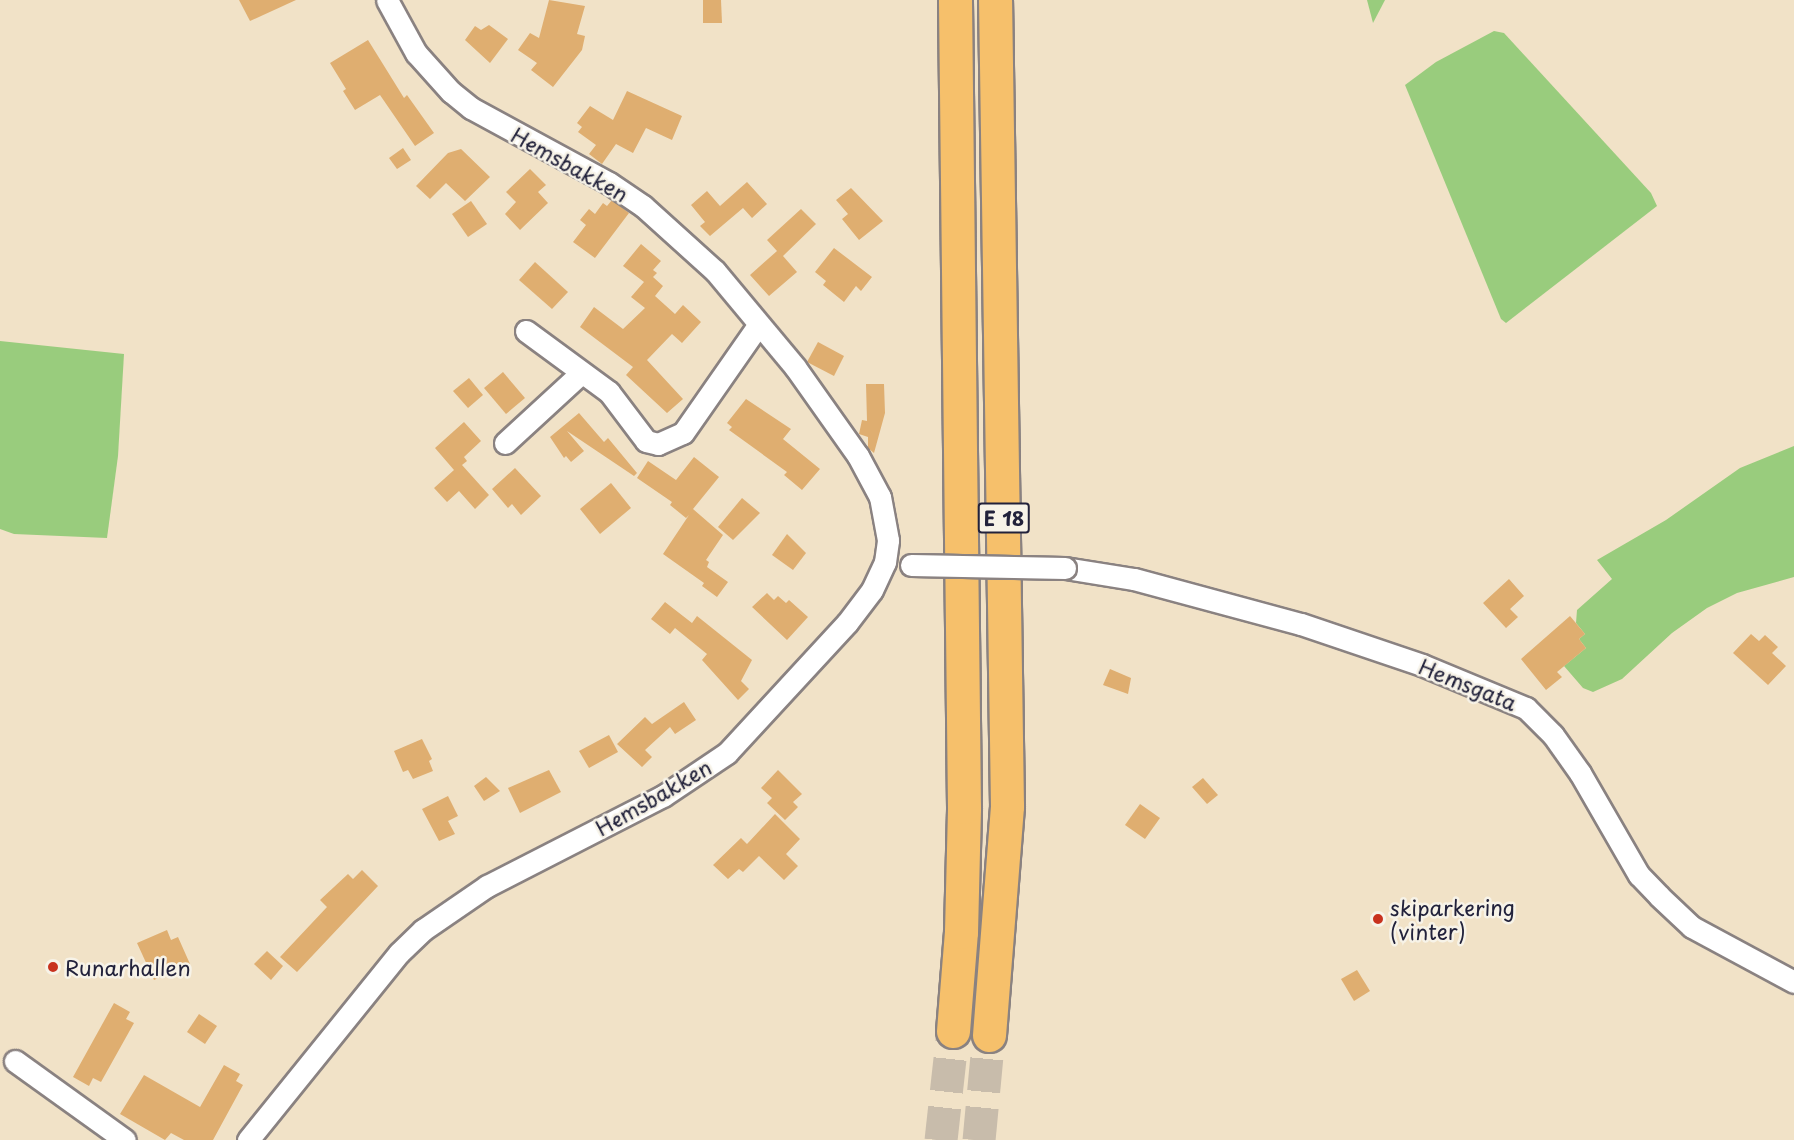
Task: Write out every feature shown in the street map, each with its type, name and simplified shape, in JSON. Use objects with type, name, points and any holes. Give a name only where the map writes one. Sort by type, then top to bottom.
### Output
[{"type":"highway","name":"E 18","points":[[953,1031],[961,932],[964,807],[954,0]]},
{"type":"highway","name":"E 18","points":[[989,1035],[1007,806],[995,0]]},
{"type":"street","name":"Hemsbakken","points":[[248,1140],[399,953],[423,930],[487,886],[663,796],[706,770],[755,726],[847,623],[872,590],[885,562],[886,519],[872,478],[795,367],[758,327],[715,271],[671,227],[609,183],[471,108],[451,92],[416,53],[387,0]]},
{"type":"street","points":[[526,331],[609,392],[646,441],[658,444],[682,433],[758,327]]},
{"type":"street","points":[[505,443],[581,372]]},
{"type":"street","name":"Hemsgata","points":[[885,562],[911,565],[1065,568],[1134,579],[1301,624],[1422,665],[1526,708],[1566,754],[1639,874],[1659,896],[1692,927],[1794,982]]},
{"type":"street","points":[[15,1061],[125,1140]]},
{"type":"green space","points":[[1367,0],[1385,0],[1373,23]]},
{"type":"green space","points":[[1494,31],[1504,33],[1651,193],[1657,206],[1506,323],[1501,319],[1405,85],[1436,62]]},
{"type":"green space","points":[[0,341],[124,354],[118,456],[107,538],[14,534],[0,529]]},
{"type":"green space","points":[[1794,446],[1794,577],[1737,593],[1707,608],[1672,633],[1622,679],[1593,692],[1583,688],[1564,666],[1586,648],[1579,639],[1585,634],[1576,623],[1577,610],[1612,579],[1597,560],[1666,520],[1740,468]]},
{"type":"building","points":[[239,0],[296,0],[250,21]]},
{"type":"building","points":[[549,0],[585,6],[577,34],[585,36],[582,50],[553,87],[531,70],[537,63],[518,50],[530,33],[539,38]]},
{"type":"building","points":[[703,0],[721,0],[722,23],[703,23]]},
{"type":"building","points":[[489,25],[508,39],[490,63],[465,40],[475,26],[481,30]]},
{"type":"building","points":[[368,40],[404,98],[407,95],[434,133],[415,146],[380,95],[355,110],[343,91],[346,89],[330,63]]},
{"type":"building","points":[[627,91],[682,116],[672,140],[646,128],[633,153],[616,144],[602,164],[589,154],[596,145],[578,132],[582,127],[577,123],[590,106],[613,120]]},
{"type":"building","points":[[403,148],[411,160],[397,169],[389,158]]},
{"type":"building","points":[[461,149],[490,177],[465,201],[446,183],[430,199],[416,186],[448,153]]},
{"type":"building","points":[[530,169],[546,185],[538,192],[548,203],[520,230],[505,214],[516,202],[506,192]]},
{"type":"building","points":[[747,182],[767,204],[752,218],[743,208],[710,236],[700,226],[705,222],[691,205],[707,191],[720,206]]},
{"type":"building","points":[[851,188],[883,221],[859,240],[842,219],[848,214],[836,200]]},
{"type":"building","points":[[612,200],[629,213],[595,258],[573,242],[586,225],[580,220],[589,209],[595,214],[603,203],[607,206]]},
{"type":"building","points":[[471,201],[487,224],[468,237],[452,214]]},
{"type":"building","points":[[801,209],[816,224],[783,256],[797,272],[769,296],[750,275],[777,251],[767,240]]},
{"type":"building","points":[[641,244],[661,261],[653,270],[657,273],[653,277],[663,286],[655,296],[675,314],[683,305],[701,322],[682,343],[672,334],[647,360],[683,399],[667,413],[626,375],[633,367],[580,327],[594,307],[623,329],[645,308],[631,297],[644,282],[623,266]]},
{"type":"building","points":[[834,248],[872,277],[861,291],[856,286],[844,302],[823,285],[826,281],[815,272]]},
{"type":"building","points":[[535,262],[568,292],[552,309],[519,280]]},
{"type":"building","points":[[818,342],[844,356],[834,376],[807,362]]},
{"type":"building","points":[[503,372],[525,398],[506,414],[484,388]]},
{"type":"building","points":[[469,378],[483,395],[468,408],[453,391]]},
{"type":"building","points":[[866,384],[884,384],[885,413],[874,453],[868,448],[868,437],[859,434],[862,420],[867,421]]},
{"type":"building","points":[[746,399],[791,429],[783,439],[820,469],[802,490],[784,475],[787,472],[729,430],[732,427],[727,423]]},
{"type":"building","points":[[579,413],[604,442],[608,438],[637,473],[634,476],[567,431],[584,451],[571,462],[566,456],[564,458],[550,437]]},
{"type":"building","points":[[464,422],[481,441],[464,457],[467,461],[462,465],[489,495],[475,509],[459,491],[447,502],[434,488],[454,470],[435,448]]},
{"type":"building","points":[[694,457],[719,477],[693,509],[723,535],[706,560],[709,562],[707,567],[728,582],[717,597],[702,586],[704,583],[663,554],[689,515],[686,518],[670,505],[672,502],[637,478],[648,461],[676,480]]},
{"type":"building","points":[[515,468],[541,496],[521,515],[512,504],[508,508],[492,489]]},
{"type":"building","points":[[611,483],[631,508],[600,534],[580,509]]},
{"type":"building","points":[[742,498],[760,513],[733,540],[718,527]]},
{"type":"building","points":[[787,534],[806,553],[793,570],[772,555]]},
{"type":"building","points":[[1509,579],[1524,596],[1510,609],[1518,617],[1506,628],[1483,603]]},
{"type":"building","points":[[767,593],[774,600],[778,596],[786,603],[789,600],[808,617],[787,640],[752,607]]},
{"type":"building","points":[[665,602],[692,623],[697,616],[752,660],[741,681],[749,689],[738,700],[702,660],[707,654],[675,628],[670,634],[651,619]]},
{"type":"building","points":[[1570,616],[1585,634],[1579,639],[1586,648],[1557,672],[1562,677],[1546,690],[1521,659]]},
{"type":"building","points":[[1751,634],[1759,641],[1765,635],[1778,647],[1772,653],[1786,666],[1768,685],[1733,653]]},
{"type":"building","points":[[1110,669],[1131,678],[1128,694],[1103,685]]},
{"type":"building","points":[[684,702],[696,720],[675,734],[670,727],[645,750],[652,757],[642,767],[617,744],[645,717],[652,724]]},
{"type":"building","points":[[609,735],[618,752],[589,768],[579,751]]},
{"type":"building","points":[[422,739],[432,759],[429,761],[433,771],[413,779],[408,770],[403,772],[394,751]]},
{"type":"building","points":[[549,770],[561,792],[520,813],[508,788]]},
{"type":"building","points":[[778,770],[802,794],[793,802],[798,807],[785,820],[767,803],[772,798],[761,788]]},
{"type":"building","points":[[486,777],[500,791],[484,801],[474,786]]},
{"type":"building","points":[[1203,778],[1218,795],[1207,804],[1192,787]]},
{"type":"building","points":[[448,796],[458,816],[448,821],[455,834],[439,841],[422,809]]},
{"type":"building","points":[[1140,804],[1160,818],[1145,839],[1125,825]]},
{"type":"building","points":[[775,814],[800,839],[786,854],[798,866],[784,880],[759,856],[743,872],[739,869],[728,879],[713,865],[741,838],[747,844]]},
{"type":"building","points":[[362,870],[378,886],[297,972],[280,957],[327,907],[320,900],[348,874],[353,879]]},
{"type":"building","points":[[167,930],[171,940],[178,937],[190,964],[154,980],[137,943]]},
{"type":"building","points":[[267,951],[283,966],[271,980],[254,964]]},
{"type":"building","points":[[1357,970],[1370,991],[1354,1001],[1341,979]]},
{"type":"building","points":[[114,1003],[130,1012],[126,1019],[134,1023],[101,1082],[93,1078],[89,1086],[73,1077]]},
{"type":"building","points":[[199,1014],[217,1026],[205,1044],[187,1032]]},
{"type":"building","points":[[224,1065],[240,1074],[236,1081],[243,1085],[213,1140],[184,1140],[171,1133],[165,1140],[120,1114],[144,1075],[200,1107]]},
{"type":"tunnel","points":[[941,1140],[953,1031]]},
{"type":"tunnel","points":[[979,1140],[989,1035]]},
{"type":"place","name":"skiparkering (vinter)","points":[[1378,919]]},
{"type":"place","name":"Runarhallen","points":[[53,967]]}]
